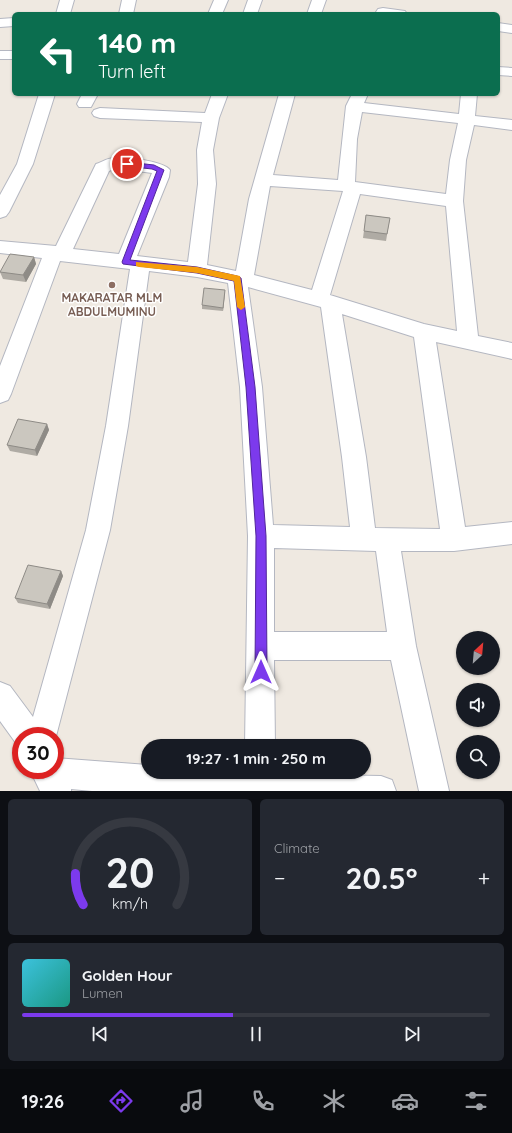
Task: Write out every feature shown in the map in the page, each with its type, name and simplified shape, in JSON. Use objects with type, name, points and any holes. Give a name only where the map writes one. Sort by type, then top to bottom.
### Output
[{"type":"street","points":[[64,12],[67,0]]},
{"type":"street","points":[[126,12],[129,0]]},
{"type":"street","points":[[216,12],[222,0]]},
{"type":"street","points":[[251,12],[255,0]]},
{"type":"street","points":[[315,12],[318,0]]},
{"type":"street","points":[[383,9],[393,12]]},
{"type":"street","points":[[0,23],[12,22]]},
{"type":"street","points":[[500,27],[512,29]]},
{"type":"street","points":[[0,55],[12,55]]},
{"type":"street","points":[[500,71],[512,72]]},
{"type":"street","points":[[0,212],[25,164],[46,96]]},
{"type":"street","points":[[197,270],[207,184],[205,150],[211,118],[219,96]]},
{"type":"street","points":[[260,739],[261,536],[251,387],[241,279],[263,180],[287,96]]},
{"type":"street","points":[[468,341],[454,200],[461,140],[467,119],[469,96]]},
{"type":"street","points":[[434,791],[402,646],[354,457],[324,301],[350,187],[357,100],[467,119],[512,125]]},
{"type":"street","points":[[100,113],[211,118]]},
{"type":"street","points":[[0,394],[58,253],[102,168],[114,163],[158,168],[161,170],[133,263],[117,426],[98,530],[44,727]]},
{"type":"street","points":[[263,180],[350,187],[454,200]]},
{"type":"street","points":[[0,247],[197,270],[241,279],[324,301],[424,332],[504,349],[512,366]]},
{"type":"street","points":[[424,332],[454,540]]},
{"type":"street","points":[[261,536],[375,540],[454,540],[512,533]]},
{"type":"street","points":[[261,646],[402,646]]},
{"type":"street","points":[[0,696],[22,727]]},
{"type":"street","points":[[64,778],[259,784],[382,791]]},
{"type":"building","points":[[366,215],[390,218],[387,234],[364,231]]},
{"type":"building","points":[[10,254],[34,257],[23,275],[0,272]]},
{"type":"building","points":[[204,288],[225,290],[223,308],[202,305]]},
{"type":"building","points":[[18,419],[47,424],[35,450],[7,445]]},
{"type":"building","points":[[28,565],[61,571],[47,604],[15,598]]},
{"type":"slow traffic","points":[[139,264],[197,270],[237,278],[241,307]]},
{"type":"place","name":"MAKARATAR MLM ABDULMUMINU","points":[[112,285]]},
{"type":"route","points":[[127,164],[154,167],[161,170],[160,177],[126,262],[197,270],[237,278],[251,387],[261,536],[261,672]]}]
